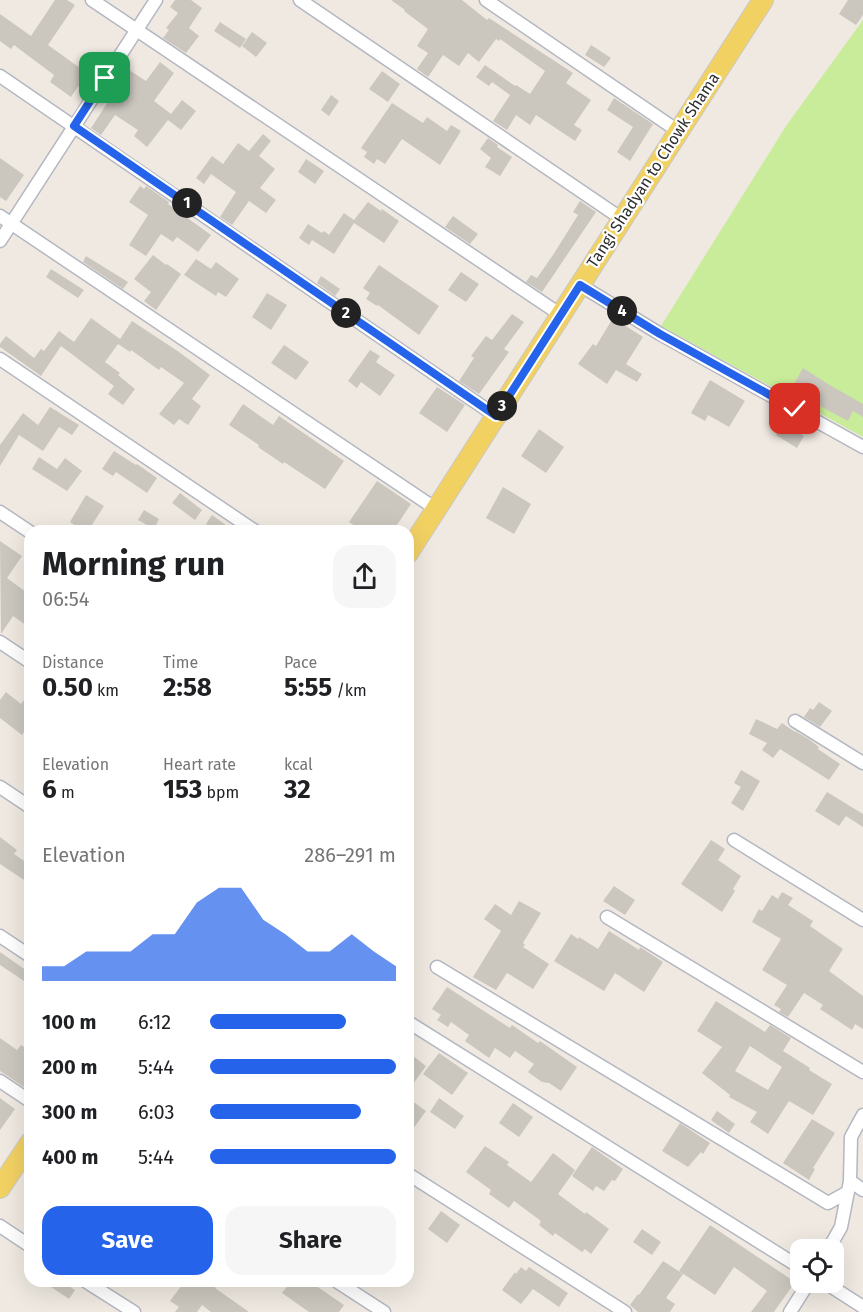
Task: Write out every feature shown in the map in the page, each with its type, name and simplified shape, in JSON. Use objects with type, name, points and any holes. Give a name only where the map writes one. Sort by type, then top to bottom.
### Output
[{"type":"main road","name":"Tangi Shadyan to Chowk Shama","points":[[414,544],[763,0]]},
{"type":"main road","points":[[0,1188],[24,1152]]},
{"type":"street","points":[[92,0],[561,315]]},
{"type":"street","points":[[0,241],[156,0]]},
{"type":"street","points":[[300,0],[622,219]]},
{"type":"street","points":[[486,0],[678,131]]},
{"type":"street","points":[[0,76],[496,416]]},
{"type":"street","points":[[0,216],[436,509]]},
{"type":"street","points":[[580,285],[660,334],[863,447]]},
{"type":"street","points":[[0,359],[246,525]]},
{"type":"street","points":[[0,512],[24,528]]},
{"type":"street","points":[[0,642],[24,658]]},
{"type":"street","points":[[795,721],[863,763]]},
{"type":"street","points":[[0,787],[24,803]]},
{"type":"street","points":[[734,840],[863,920]]},
{"type":"street","points":[[607,917],[863,1072]]},
{"type":"street","points":[[0,936],[24,952]]},
{"type":"street","points":[[437,967],[828,1203],[849,1187],[863,1190]]},
{"type":"street","points":[[414,1026],[790,1261]]},
{"type":"street","points":[[0,1081],[24,1097]]},
{"type":"street","points":[[834,1239],[841,1227],[849,1187],[851,1137],[863,1115]]},
{"type":"street","points":[[414,1178],[625,1312]]},
{"type":"street","points":[[0,1226],[24,1242]]},
{"type":"street","points":[[94,1287],[134,1312]]},
{"type":"street","points":[[345,1287],[384,1312]]},
{"type":"street","points":[[790,1312],[802,1293]]},
{"type":"street","points":[[841,1293],[863,1307]]},
{"type":"green space","points":[[863,20],[863,437],[661,326],[786,126]]},
{"type":"building","points":[[55,0],[67,0],[75,5],[48,45],[87,73],[71,97],[50,82],[54,75],[14,45],[11,49],[0,41],[0,14],[31,36]]},
{"type":"building","points":[[175,0],[191,0],[202,8],[189,28],[199,36],[186,53],[163,38],[169,30],[166,28],[178,13],[170,7]]},
{"type":"building","points":[[391,0],[462,0],[487,20],[489,18],[573,73],[566,83],[591,100],[574,125],[582,130],[575,141],[536,115],[530,125],[516,115],[507,130],[493,121],[510,95],[492,82],[489,86],[476,77],[485,65],[530,94],[545,71],[500,39],[499,41],[496,39],[479,62],[468,53],[459,66],[443,55],[428,77],[417,69],[428,53],[417,46],[428,29]]},
{"type":"building","points":[[848,0],[863,0],[863,15],[856,25],[839,14]]},
{"type":"building","points":[[220,22],[246,39],[240,48],[214,31]]},
{"type":"building","points":[[252,32],[267,43],[256,57],[242,46]]},
{"type":"building","points":[[591,45],[611,58],[604,67],[585,55]]},
{"type":"building","points":[[160,62],[174,73],[154,101],[171,114],[182,100],[196,111],[181,130],[168,120],[147,147],[134,136],[138,130],[115,115],[101,135],[91,128],[129,70],[146,81]]},
{"type":"building","points":[[382,71],[400,84],[388,102],[369,89]]},
{"type":"building","points":[[331,95],[339,101],[329,116],[321,110]]},
{"type":"building","points":[[614,98],[653,124],[630,161],[617,152],[633,127],[607,110]]},
{"type":"building","points":[[392,103],[423,123],[427,117],[447,131],[451,125],[461,131],[440,165],[402,139],[385,164],[377,159],[374,164],[364,157],[367,152],[361,148]]},
{"type":"building","points":[[263,134],[271,141],[259,156],[275,169],[260,188],[276,200],[266,213],[249,201],[232,225],[220,217],[236,192],[211,174],[204,184],[196,178],[212,156],[223,164],[238,143],[249,151]]},
{"type":"building","points":[[488,138],[512,157],[500,176],[485,167],[491,158],[480,149]]},
{"type":"building","points":[[0,158],[24,175],[6,201],[0,197]]},
{"type":"building","points":[[306,159],[324,171],[315,184],[298,172]]},
{"type":"building","points":[[140,186],[144,189],[146,186],[211,235],[198,252],[177,237],[173,242],[161,234],[146,256],[129,245],[148,215],[129,202]]},
{"type":"building","points":[[580,201],[596,212],[542,292],[526,282],[531,275],[537,278],[553,255],[578,215],[573,212]]},
{"type":"building","points":[[368,202],[399,221],[384,243],[354,223],[334,254],[312,240],[309,245],[299,238],[308,224],[329,235],[344,213],[354,220]]},
{"type":"building","points":[[453,216],[478,234],[470,244],[445,227]]},
{"type":"building","points":[[153,255],[181,274],[156,310],[144,301],[151,292],[134,279]]},
{"type":"building","points":[[86,256],[128,282],[123,289],[83,262]]},
{"type":"building","points":[[196,259],[211,269],[216,262],[239,279],[226,297],[218,292],[216,296],[184,275]]},
{"type":"building","points":[[379,265],[439,306],[419,335],[366,299],[370,293],[363,288]]},
{"type":"building","points":[[51,269],[84,290],[78,298],[46,277]]},
{"type":"building","points":[[461,272],[479,284],[466,302],[448,290]]},
{"type":"building","points":[[321,276],[340,289],[335,296],[317,283]]},
{"type":"building","points":[[267,293],[287,305],[271,330],[252,317]]},
{"type":"building","points":[[512,314],[524,322],[504,349],[509,352],[479,394],[459,381],[474,358],[471,356],[486,336],[492,340]]},
{"type":"building","points":[[91,318],[120,339],[132,321],[210,375],[192,399],[201,406],[188,425],[179,419],[174,425],[159,414],[184,383],[161,367],[159,370],[131,350],[130,352],[118,344],[105,362],[120,373],[118,375],[135,389],[123,405],[108,394],[114,386],[61,346],[41,376],[0,347],[6,336],[34,358],[41,349],[44,351],[59,331],[74,342]]},
{"type":"building","points":[[613,318],[643,337],[626,364],[642,374],[637,382],[616,370],[607,384],[578,364],[593,344],[596,346]]},
{"type":"building","points":[[284,345],[309,362],[296,380],[271,363]]},
{"type":"building","points":[[370,350],[380,356],[376,362],[395,375],[380,396],[361,382],[357,388],[348,381]]},
{"type":"building","points":[[803,368],[863,404],[863,417],[853,411],[848,421],[816,404],[814,406],[790,391]]},
{"type":"building","points":[[710,380],[745,401],[729,427],[708,415],[705,421],[691,413]]},
{"type":"building","points":[[437,387],[465,405],[447,432],[419,413]]},
{"type":"building","points":[[243,404],[273,425],[279,416],[344,461],[325,489],[284,462],[283,464],[229,425]]},
{"type":"building","points":[[50,407],[79,425],[72,435],[59,427],[43,451],[19,435],[0,466],[0,445],[23,413],[38,425]]},
{"type":"building","points":[[784,423],[804,436],[797,448],[776,435]]},
{"type":"building","points":[[539,429],[564,447],[546,473],[521,456]]},
{"type":"building","points":[[114,451],[157,478],[147,493],[116,472],[113,476],[102,469]]},
{"type":"building","points":[[39,457],[57,469],[65,458],[82,471],[67,491],[32,469]]},
{"type":"building","points":[[377,481],[411,504],[397,525],[353,525],[349,522]]},
{"type":"building","points":[[503,487],[531,504],[514,534],[486,518]]},
{"type":"building","points":[[180,493],[202,510],[195,520],[172,503]]},
{"type":"building","points":[[86,495],[104,506],[92,525],[74,525],[70,522]]},
{"type":"building","points":[[144,510],[159,519],[156,525],[147,525],[138,520]]},
{"type":"building","points":[[212,515],[226,525],[207,525]]},
{"type":"building","points":[[0,541],[22,556],[7,578],[24,591],[24,624],[13,616],[1,634]]},
{"type":"building","points":[[6,692],[21,704],[24,700],[24,732],[22,735],[0,718],[0,700]]},
{"type":"building","points":[[819,702],[832,711],[820,727],[804,717],[810,708],[813,710]]},
{"type":"building","points":[[756,719],[777,729],[782,723],[810,740],[819,747],[818,749],[840,764],[829,780],[780,749],[773,758],[762,750],[767,743],[749,734]]},
{"type":"building","points":[[741,770],[760,781],[743,811],[731,803],[741,787],[734,783]]},
{"type":"building","points":[[827,792],[863,814],[863,827],[846,816],[839,826],[815,811]]},
{"type":"building","points":[[0,837],[17,850],[14,854],[24,861],[24,880],[0,864]]},
{"type":"building","points":[[711,840],[725,849],[718,860],[741,876],[722,912],[681,884]]},
{"type":"building","points":[[614,886],[635,900],[625,915],[603,901]]},
{"type":"building","points":[[782,892],[793,898],[788,905],[813,921],[810,926],[843,949],[829,971],[863,996],[863,1029],[855,1024],[852,1030],[820,1009],[823,1005],[804,993],[788,1017],[779,1012],[781,1009],[774,1005],[787,985],[762,970],[781,939],[752,922],[759,909],[762,911],[772,895],[778,899]]},
{"type":"building","points":[[519,901],[541,913],[523,943],[525,945],[523,947],[549,964],[533,989],[507,973],[496,990],[473,977],[501,931],[484,919],[495,904],[511,915]]},
{"type":"building","points":[[609,931],[663,962],[644,992],[615,973],[604,991],[554,961],[571,934],[598,949]]},
{"type":"building","points":[[0,952],[24,969],[24,981],[0,965]]},
{"type":"building","points":[[447,987],[510,1028],[512,1025],[538,1043],[540,1041],[577,1067],[561,1091],[528,1072],[534,1064],[515,1051],[510,1058],[495,1048],[489,1058],[465,1041],[469,1035],[451,1022],[448,1027],[437,1020],[441,1015],[432,1009]]},
{"type":"building","points":[[716,1001],[765,1032],[770,1025],[791,1038],[783,1051],[832,1084],[813,1115],[789,1101],[768,1134],[750,1122],[757,1112],[729,1097],[730,1095],[702,1073],[722,1047],[697,1031]],"holes":[[[750,1046],[782,1067],[768,1090],[735,1071]]]},
{"type":"building","points":[[0,1038],[17,1050],[21,1045],[24,1047],[24,1087],[0,1071]]},
{"type":"building","points":[[439,1053],[468,1073],[452,1095],[423,1074]]},
{"type":"building","points":[[414,1057],[426,1066],[414,1083]]},
{"type":"building","points":[[0,1098],[15,1109],[0,1130]]},
{"type":"building","points":[[439,1098],[464,1116],[455,1129],[430,1112]]},
{"type":"building","points":[[414,1102],[426,1111],[414,1128]]},
{"type":"building","points":[[513,1103],[533,1117],[519,1137],[499,1123]]},
{"type":"building","points":[[717,1111],[735,1124],[729,1133],[711,1120]]},
{"type":"building","points":[[812,1119],[835,1133],[813,1168],[815,1169],[809,1180],[783,1163]]},
{"type":"building","points":[[680,1123],[710,1143],[703,1154],[701,1152],[688,1167],[662,1151]]},
{"type":"building","points":[[485,1146],[509,1162],[507,1165],[531,1182],[553,1153],[575,1170],[558,1194],[609,1229],[591,1254],[585,1249],[582,1252],[555,1233],[553,1236],[539,1225],[541,1221],[514,1201],[509,1208],[489,1194],[491,1190],[466,1172]]},
{"type":"building","points":[[592,1147],[623,1169],[604,1191],[596,1186],[593,1191],[572,1176]]},
{"type":"building","points":[[441,1211],[460,1225],[447,1243],[428,1229]]},
{"type":"building","points":[[710,1225],[790,1279],[790,1289],[774,1312],[751,1312],[767,1291],[734,1267],[715,1295],[679,1271]]},
{"type":"building","points":[[642,1229],[661,1242],[652,1255],[633,1242]]},
{"type":"building","points":[[663,1261],[683,1274],[666,1298],[675,1304],[670,1312],[638,1312],[630,1305]]},
{"type":"building","points":[[521,1267],[526,1271],[529,1267],[568,1293],[559,1307],[533,1289],[521,1304],[502,1290]]},
{"type":"building","points":[[51,1287],[70,1287],[75,1290],[69,1299]]},
{"type":"building","points":[[180,1287],[216,1287],[249,1312],[211,1312],[202,1305],[197,1312],[175,1312],[179,1307],[170,1301]]},
{"type":"building","points":[[286,1287],[318,1287],[344,1305],[339,1312],[309,1312],[282,1293]]},
{"type":"route","points":[[105,78],[74,126],[496,416],[580,285],[660,334],[795,409]]}]
